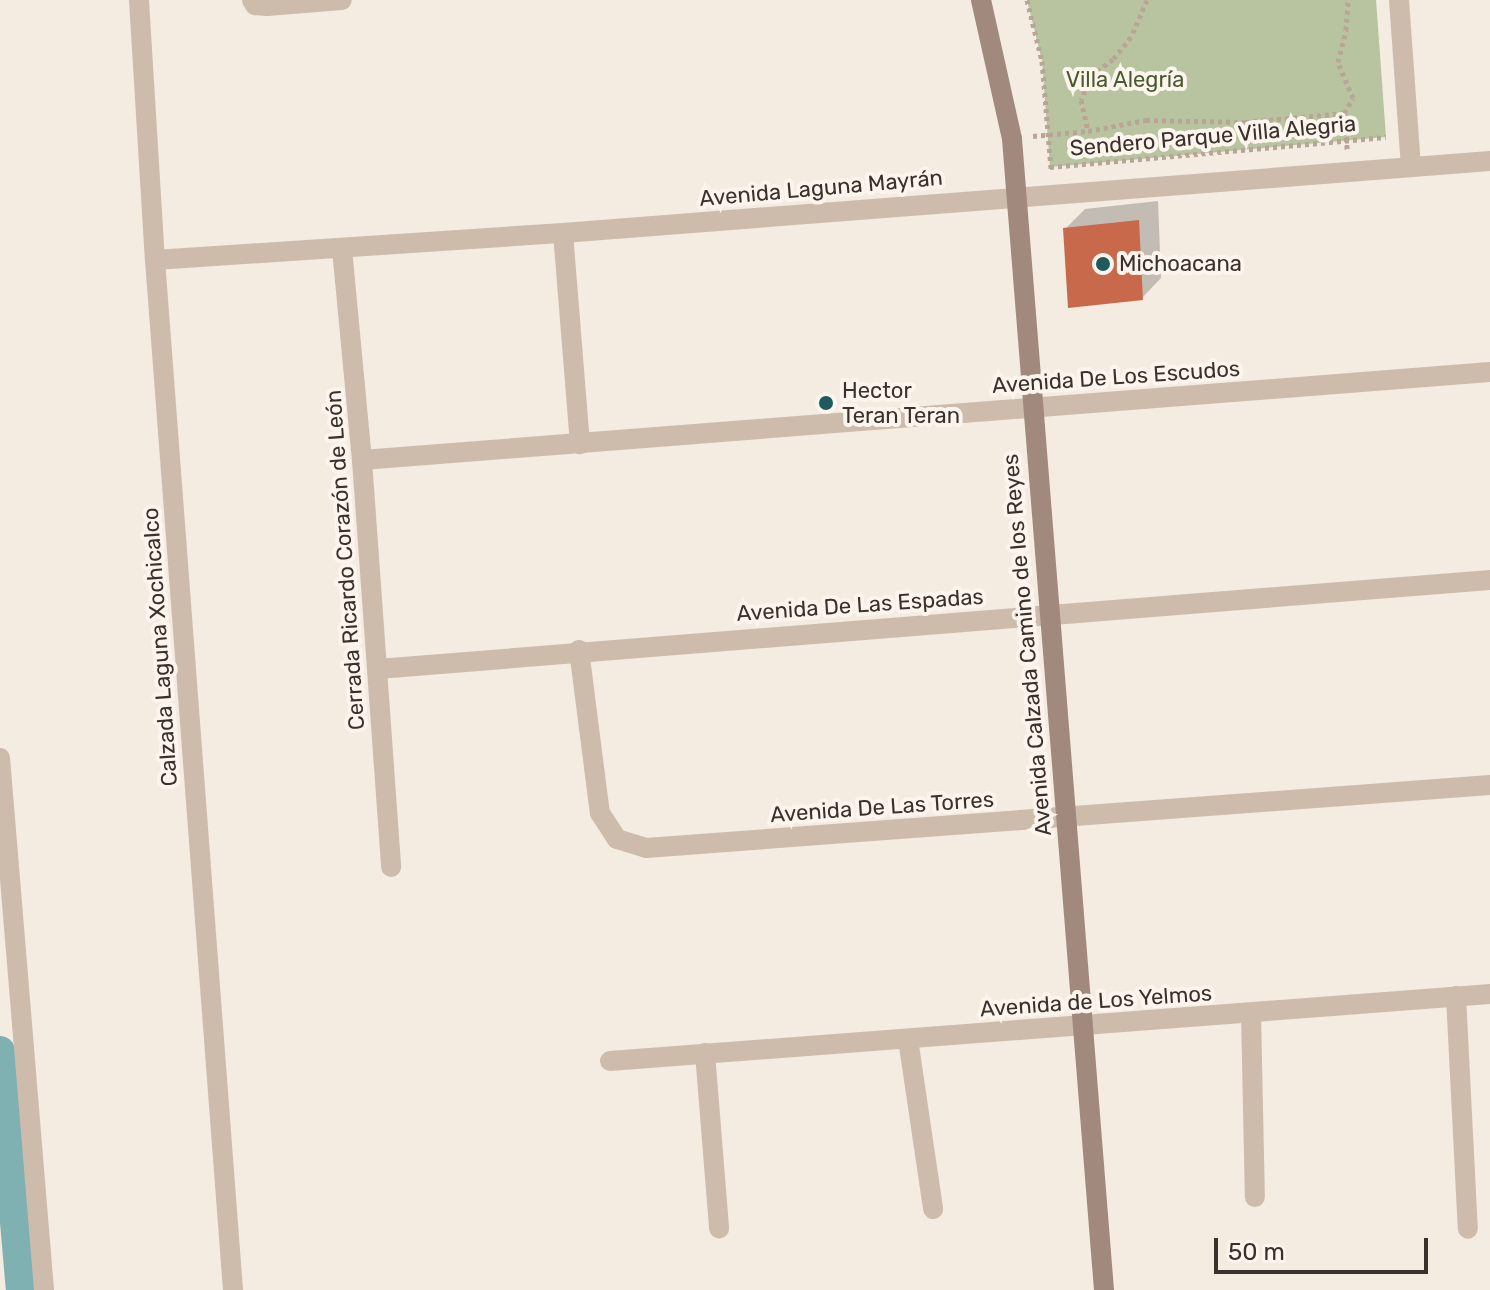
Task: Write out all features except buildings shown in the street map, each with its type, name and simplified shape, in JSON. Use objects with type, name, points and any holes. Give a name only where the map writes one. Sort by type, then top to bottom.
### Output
[{"type":"street","name":"Calzada Laguna Xochicalco","points":[[139,0],[155,260],[233,1290]]},
{"type":"street","points":[[253,2],[342,0]]},
{"type":"street","name":"Avenida Calzada Camino de los Reyes","points":[[981,0],[1012,139],[1104,1290]]},
{"type":"street","points":[[1399,0],[1411,166]]},
{"type":"street","name":"Avenida Laguna Mayrán","points":[[155,260],[563,233],[1490,161]]},
{"type":"street","points":[[563,233],[580,444]]},
{"type":"street","name":"Cerrada Ricardo Corazón de León","points":[[342,249],[362,460],[391,867]]},
{"type":"street","name":"Avenida De Los Escudos","points":[[362,460],[1490,372]]},
{"type":"street","name":"Avenida De Las Espadas","points":[[378,669],[579,650],[1490,580]]},
{"type":"street","name":"Avenida De Las Torres","points":[[579,650],[600,813],[617,839],[646,848],[1490,785]]},
{"type":"street","points":[[0,758],[44,1290]]},
{"type":"street","name":"Avenida de Los Yelmos","points":[[610,1061],[1490,994]]},
{"type":"street","points":[[1456,996],[1468,1229]]},
{"type":"street","points":[[1251,1013],[1255,1197]]},
{"type":"street","points":[[908,1039],[933,1209]]},
{"type":"street","points":[[705,1053],[719,1228]]},
{"type":"path","name":"Sendero Parque Villa Alegria","points":[[1027,0],[1042,61],[1052,194]]},
{"type":"path","points":[[1088,131],[1081,100],[1091,76],[1113,59],[1131,37],[1147,0]]},
{"type":"path","points":[[1348,0],[1346,30],[1338,62],[1353,98],[1344,113],[1348,171]]},
{"type":"path","points":[[1012,139],[1088,131],[1146,120],[1245,122],[1344,113]]},
{"type":"path","name":"Sendero Parque Villa Alegria","points":[[1050,167],[1386,137],[1385,121]]},
{"type":"green space","name":"Villa Alegría","points":[[1027,0],[1376,0],[1386,137],[1050,167],[1042,61]]},
{"type":"waterway","points":[[0,1051],[21,1290]]},
{"type":"place","name":"Michoacana","points":[[1103,264]]},
{"type":"place","name":"Hector Teran Teran","points":[[826,403]]}]
